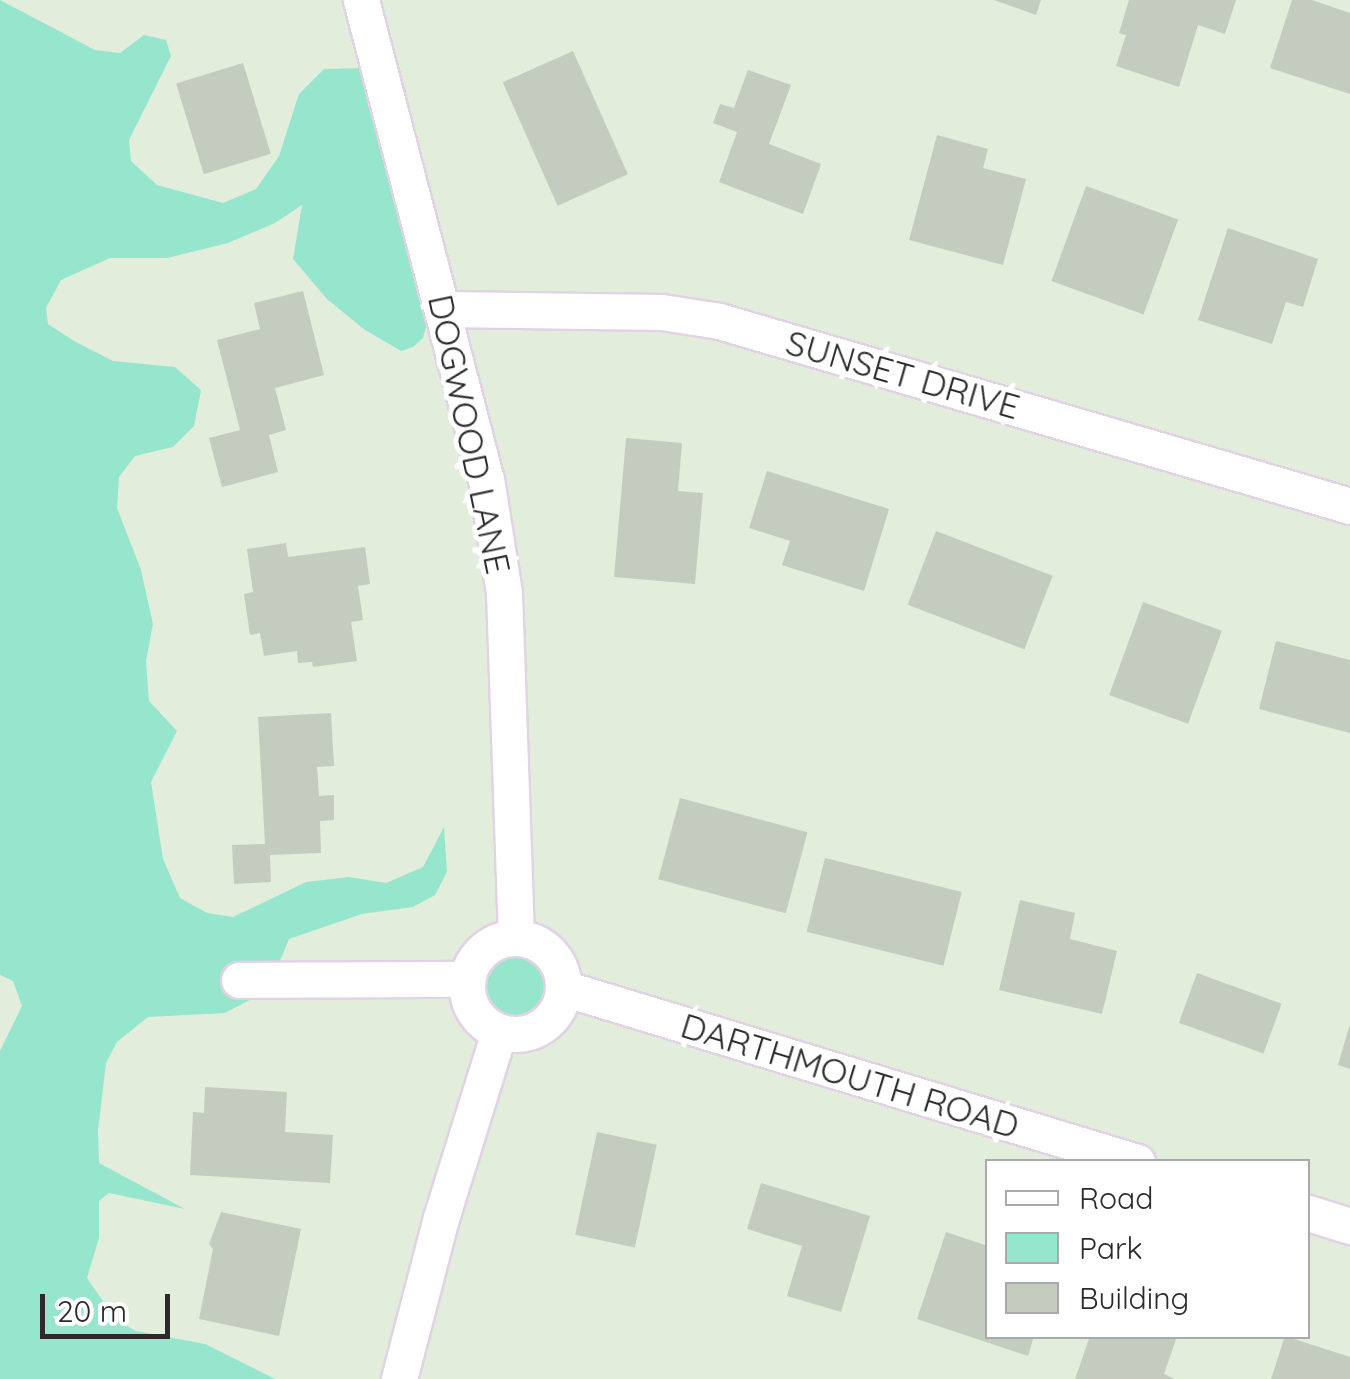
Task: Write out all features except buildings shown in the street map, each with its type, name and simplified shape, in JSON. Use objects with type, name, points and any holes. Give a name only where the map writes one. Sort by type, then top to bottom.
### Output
[{"type":"street","name":"DOGWOOD LANE","points":[[361,0],[445,309],[486,479],[504,593],[516,938]]},
{"type":"street","name":"SUNSET DRIVE","points":[[445,309],[662,312],[719,321],[1350,506]]},
{"type":"street","points":[[516,938],[544,947],[562,972],[563,988],[560,1003],[542,1026],[514,1034],[499,1032],[477,1017],[470,1006],[466,980],[478,954],[488,945],[516,938]]},
{"type":"street","points":[[239,980],[466,980]]},
{"type":"street","name":"DARTHMOUTH ROAD","points":[[563,988],[1127,1159]]},
{"type":"street","points":[[398,1379],[441,1218],[499,1032]]},
{"type":"street","points":[[1310,1214],[1350,1226]]},
{"type":"green space","points":[[0,0],[95,50],[120,53],[144,35],[166,40],[171,56],[129,140],[131,161],[157,185],[223,203],[256,189],[279,156],[299,94],[324,69],[363,68],[433,299],[423,338],[413,347],[401,351],[365,330],[327,299],[293,259],[302,205],[275,223],[228,243],[167,258],[110,258],[61,280],[46,308],[48,324],[74,341],[113,361],[175,367],[201,390],[194,426],[173,447],[135,456],[119,477],[117,508],[141,570],[153,624],[146,661],[149,701],[177,731],[151,782],[163,859],[180,898],[207,913],[233,917],[306,882],[349,877],[386,883],[423,867],[444,827],[447,872],[435,895],[413,907],[362,914],[289,939],[268,990],[225,1013],[148,1017],[117,1042],[106,1063],[98,1131],[99,1163],[185,1209],[109,1193],[99,1201],[99,1238],[87,1278],[116,1320],[136,1331],[205,1344],[275,1379],[0,1379],[0,1051],[22,1006],[13,981],[0,975]]},
{"type":"green space","points":[[515,938],[533,942],[549,952],[559,968],[563,986],[559,1004],[549,1020],[533,1030],[515,1034],[497,1030],[481,1020],[471,1004],[467,986],[471,968],[481,952],[497,942]]}]
